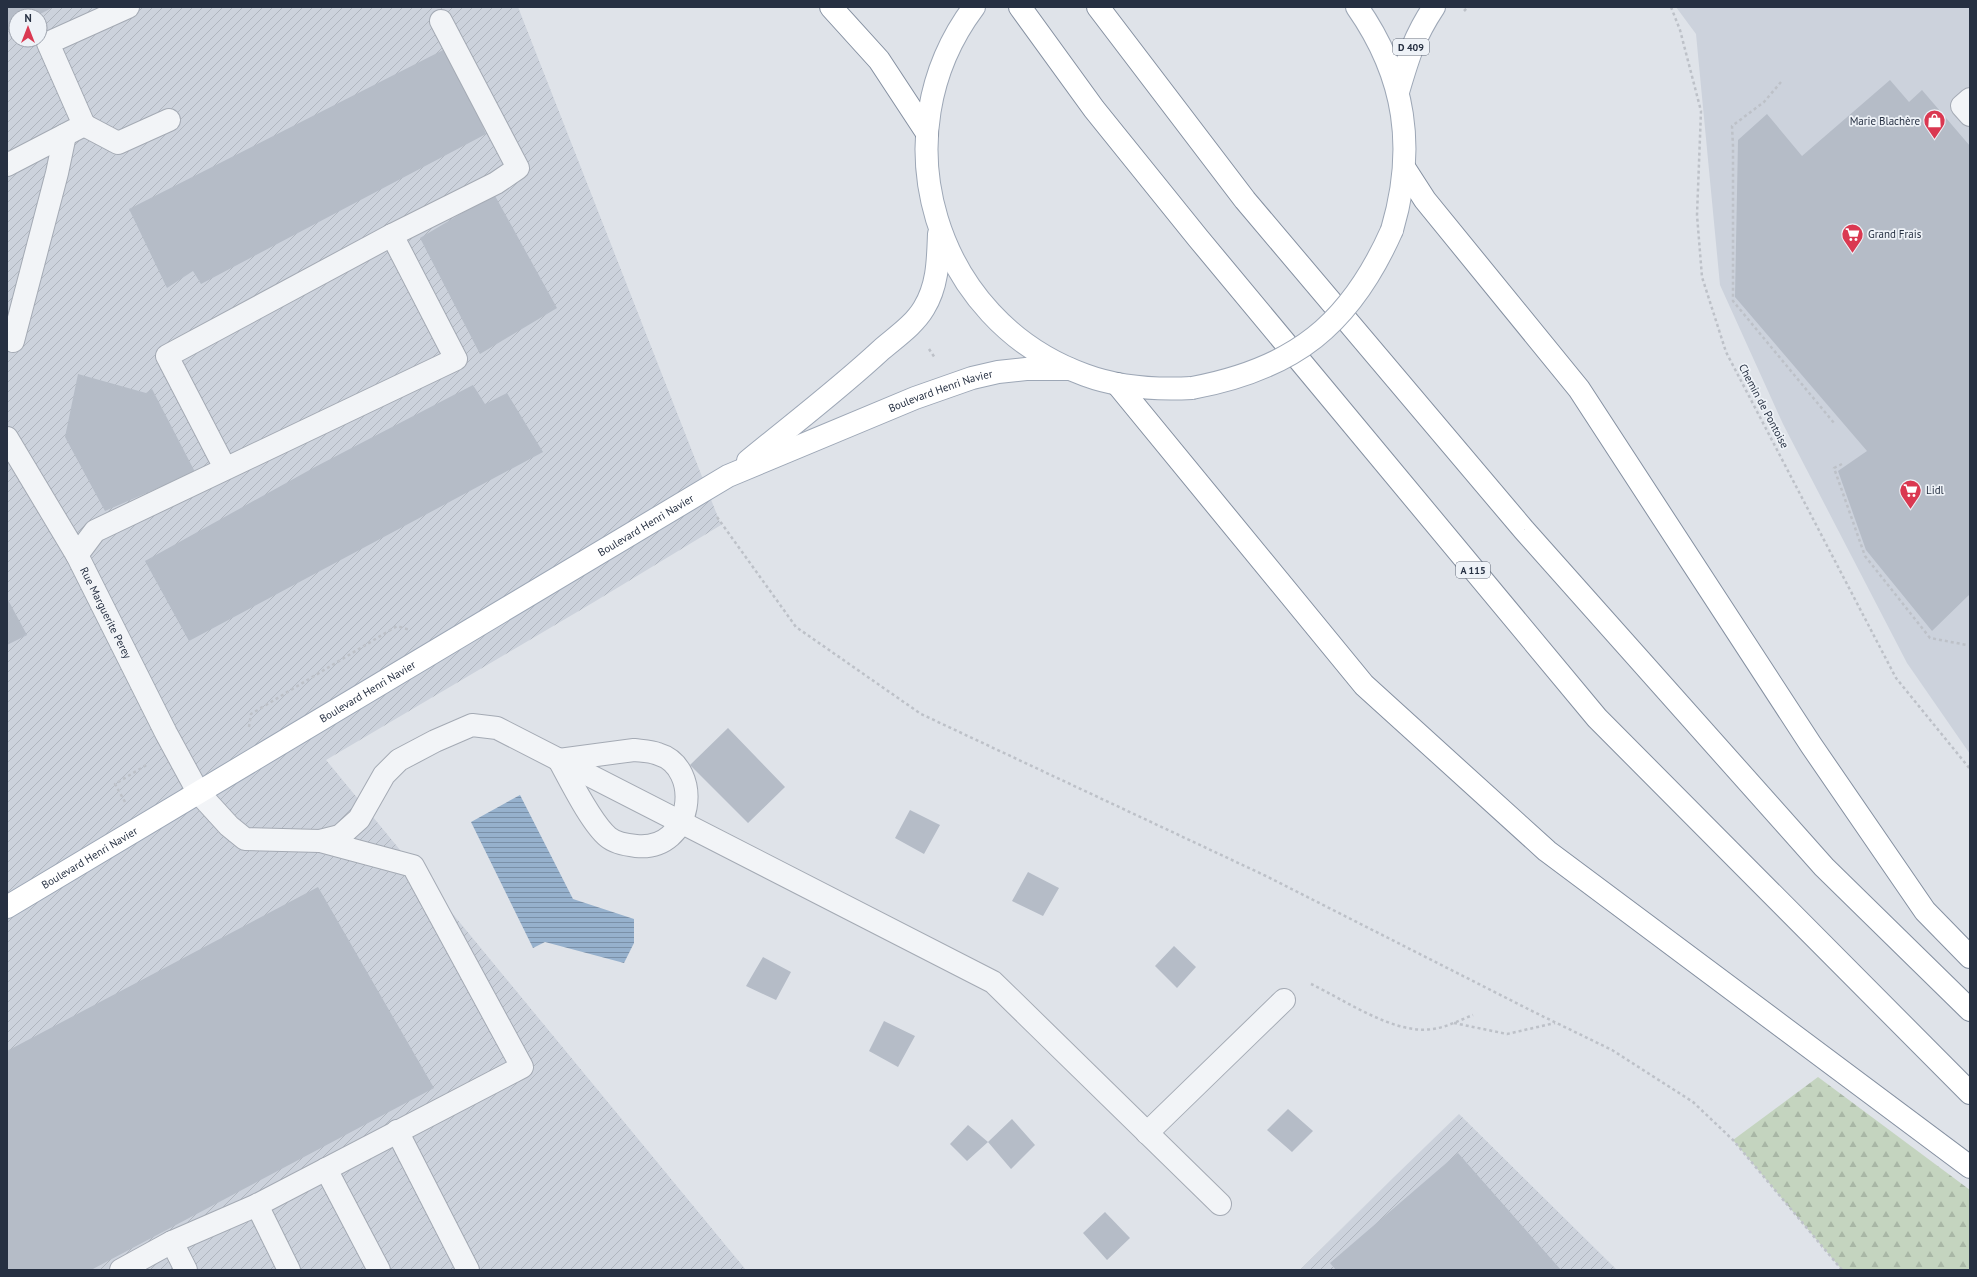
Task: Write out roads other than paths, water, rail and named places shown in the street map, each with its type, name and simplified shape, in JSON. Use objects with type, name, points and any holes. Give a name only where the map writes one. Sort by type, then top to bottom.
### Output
[{"type":"main road","points":[[831,7],[879,60],[927,133]]},
{"type":"main road","points":[[974,7],[952,43],[941,67],[934,88],[927,133],[926,166],[931,199],[940,230],[953,260],[969,288],[990,313],[1014,335],[1040,354],[1069,369],[1085,375],[1117,384],[1142,388],[1192,388],[1221,383],[1250,374],[1277,362],[1309,342],[1326,328],[1347,307],[1380,257],[1392,230],[1398,210],[1405,169],[1404,131],[1398,92],[1387,59],[1372,28],[1357,7]]},
{"type":"main road","name":"A 115","points":[[1020,7],[1094,109],[1198,238],[1597,718],[1970,1093]]},
{"type":"main road","points":[[1098,7],[1245,200],[1524,530],[1824,867],[1970,1010]]},
{"type":"main road","name":"D 409","points":[[1398,92],[1411,48],[1420,28],[1434,7]]},
{"type":"main road","points":[[1405,169],[1425,200],[1579,389],[1811,745],[1903,879],[1925,911],[1970,958]]},
{"type":"main road","name":"Boulevard Henri Navier","points":[[7,907],[140,826],[728,476],[857,372],[913,322],[924,308],[932,292],[936,277],[940,230]]},
{"type":"main road","name":"Boulevard Henri Navier","points":[[728,476],[916,398],[972,378],[998,372],[1026,369],[1069,369]]},
{"type":"main road","points":[[1117,384],[1364,685],[1547,851],[1970,1167]]},
{"type":"lane","points":[[128,7],[48,43],[84,125],[118,143],[169,120]]},
{"type":"lane","points":[[225,468],[167,356],[392,235],[496,183],[518,168],[441,21]]},
{"type":"lane","points":[[1970,99],[1962,106],[1970,114]]},
{"type":"lane","points":[[7,165],[84,125]]},
{"type":"lane","points":[[13,340],[57,173],[65,135]]},
{"type":"lane","points":[[77,555],[95,531],[456,359],[392,235]]},
{"type":"lane","name":"Rue Marguerite Perey","points":[[7,438],[77,555],[166,733],[198,792],[229,826],[245,838],[320,841]]},
{"type":"lane","points":[[320,841],[340,836],[359,819],[384,775],[399,760],[435,740],[472,726],[497,728],[993,982],[1220,1204]]},
{"type":"lane","points":[[634,750],[659,754],[675,764],[685,781],[687,794],[686,807],[680,823],[673,834],[662,843],[645,847],[626,845],[608,837],[591,816],[559,760],[634,750]]},
{"type":"lane","points":[[121,1270],[172,1242],[256,1205],[522,1066],[413,866],[320,841]]},
{"type":"lane","points":[[1147,1133],[1284,1000]]},
{"type":"lane","points":[[397,1132],[468,1270]]},
{"type":"lane","points":[[326,1169],[379,1270]]},
{"type":"lane","points":[[256,1205],[289,1270]]},
{"type":"lane","points":[[172,1242],[186,1270]]},
{"type":"water","points":[[520,795],[573,899],[634,919],[634,943],[624,963],[545,942],[533,948],[471,822]]},
{"type":"place","name":"Marie Blachère","points":[[1935,140]]},
{"type":"place","name":"Grand Frais","points":[[1853,254]]},
{"type":"place","name":"Lidl","points":[[1911,510]]}]
